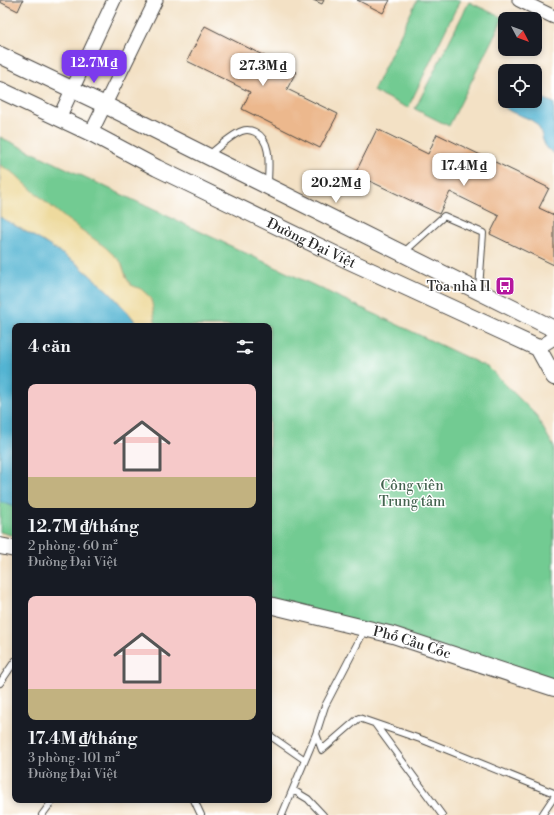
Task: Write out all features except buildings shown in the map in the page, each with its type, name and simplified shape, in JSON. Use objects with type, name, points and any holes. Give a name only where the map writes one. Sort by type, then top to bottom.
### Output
[{"type":"street","points":[[59,118],[114,0]]},
{"type":"street","points":[[91,133],[156,0]]},
{"type":"street","points":[[520,0],[554,16]]},
{"type":"street","points":[[0,55],[105,105],[554,329]]},
{"type":"street","name":"Đường Đại Việt","points":[[0,90],[91,133],[164,171],[345,259],[538,348]]},
{"type":"street","points":[[554,338],[538,348],[554,377]]},
{"type":"street","points":[[0,546],[12,548]]},
{"type":"street","name":"Phố Cầu Cốc","points":[[272,606],[393,635],[554,688]]},
{"type":"lane","points":[[208,156],[237,134],[248,130],[253,131],[262,137],[267,147],[268,186]]},
{"type":"lane","points":[[403,253],[444,216],[483,233],[478,291]]},
{"type":"lane","points":[[282,815],[316,734],[325,706],[365,629]]},
{"type":"lane","points":[[0,683],[12,665]]},
{"type":"lane","points":[[316,734],[322,750],[358,718],[423,740],[554,793]]},
{"type":"lane","points":[[375,724],[442,815]]},
{"type":"lane","points":[[272,737],[305,760]]},
{"type":"lane","points":[[293,790],[308,799],[323,815]]},
{"type":"lane","points":[[542,815],[554,797]]},
{"type":"lane","points":[[42,815],[51,803]]},
{"type":"lane","points":[[195,803],[201,815]]},
{"type":"green space","points":[[417,0],[460,0],[408,108],[373,91]]},
{"type":"green space","points":[[469,2],[498,16],[498,28],[449,126],[415,109]]},
{"type":"green space","name":"Công viên Trung tâm","points":[[0,137],[489,368],[535,414],[554,447],[554,685],[272,601],[272,323],[12,323],[12,535],[0,532]]},
{"type":"sand","points":[[0,165],[15,174],[65,218],[105,247],[121,262],[127,279],[131,285],[141,289],[151,298],[155,323],[136,323],[110,293],[76,263],[42,241],[0,217]]},
{"type":"water","points":[[542,98],[554,103],[554,154],[545,145],[537,124],[505,108],[542,108]]},
{"type":"water","points":[[0,217],[42,241],[76,263],[110,293],[136,323],[12,323],[12,506],[0,502]]},
{"type":"place","name":"Tòa nhà I1","points":[[505,286]]}]
